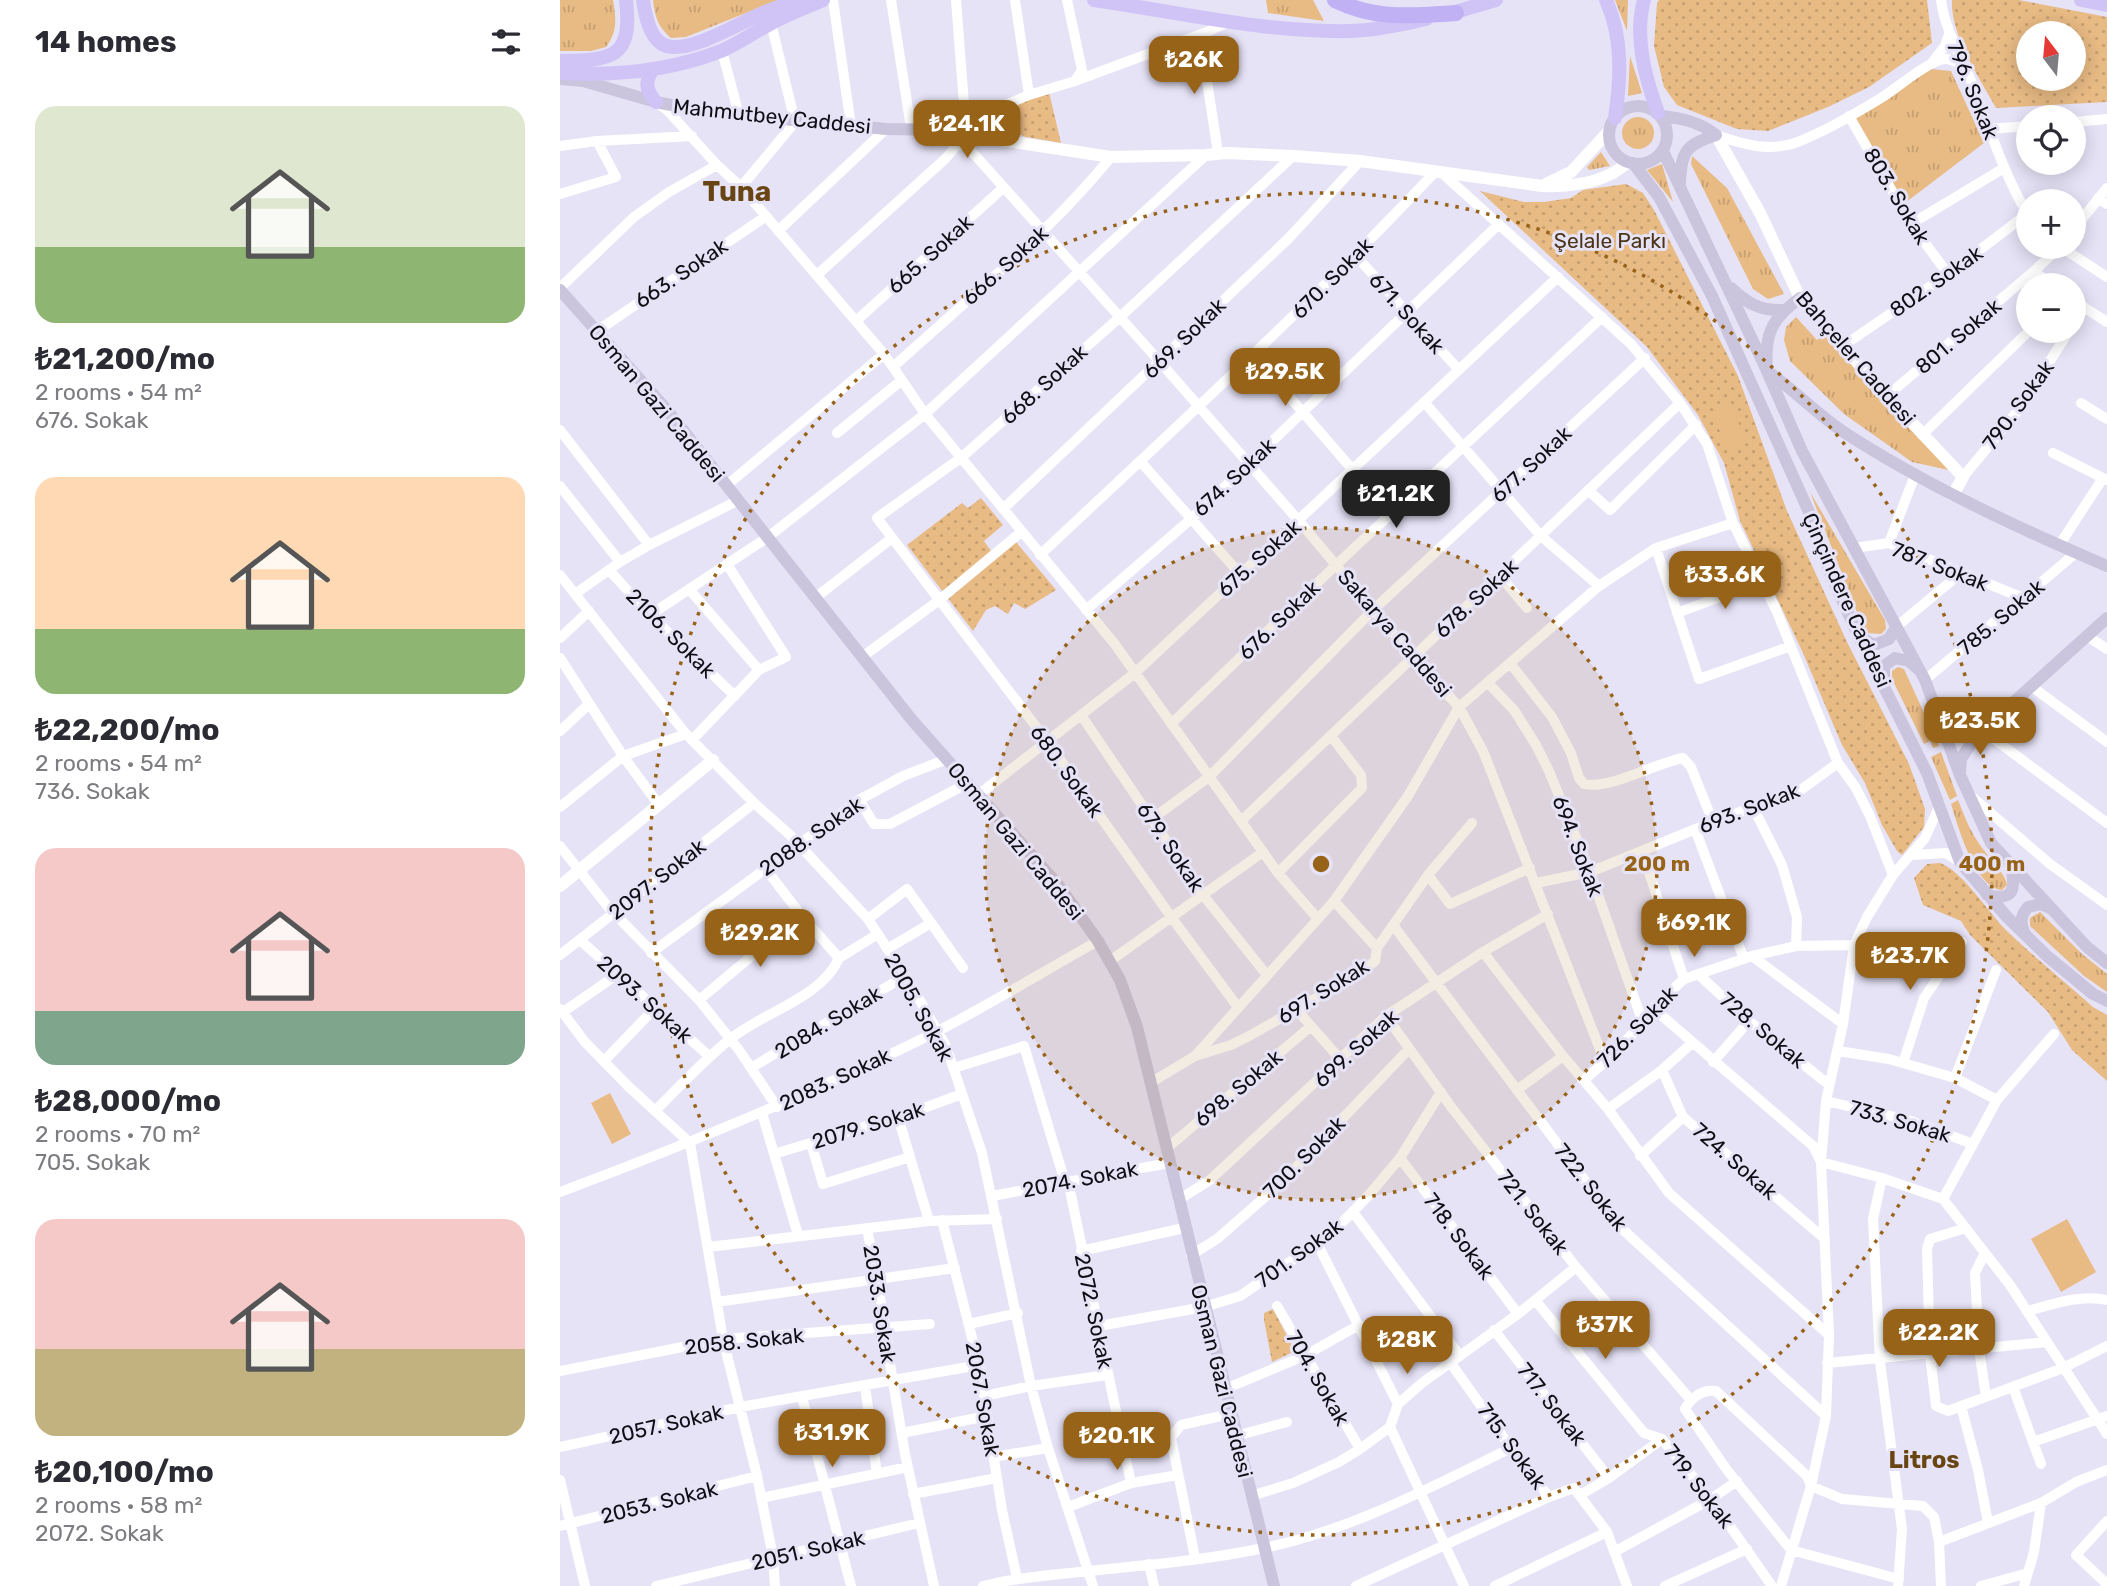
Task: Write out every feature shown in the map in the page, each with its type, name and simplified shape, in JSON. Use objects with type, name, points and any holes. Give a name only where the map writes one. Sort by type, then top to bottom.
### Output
[{"type":"highway","points":[[1335,0],[1374,15],[1456,13]]},
{"type":"main road","points":[[644,1],[653,34],[663,45],[677,47],[696,44],[765,12],[807,0]]},
{"type":"main road","points":[[560,73],[592,75],[653,69],[722,51],[771,23],[823,0]]},
{"type":"main road","points":[[1094,0],[1230,21],[1297,29],[1352,31],[1456,13],[1496,0]]},
{"type":"main road","points":[[1606,0],[1615,20],[1619,45],[1620,79],[1612,125],[1615,153],[1630,163],[1645,163],[1655,159],[1664,149],[1668,137],[1640,43],[1639,22],[1644,0]]},
{"type":"main road","points":[[2081,0],[2107,5]]},
{"type":"main road","points":[[560,61],[599,59],[619,51],[626,40],[629,24],[627,2]]},
{"type":"main road","points":[[653,69],[646,85],[656,103]]},
{"type":"main road","name":"Mahmutbey Caddesi","points":[[560,79],[603,86],[656,103],[739,115],[886,129],[945,130]]},
{"type":"main road","points":[[1612,125],[1626,108],[1636,105],[1707,127],[1716,135]]},
{"type":"main road","points":[[1664,149],[1716,135]]},
{"type":"main road","points":[[1679,189],[1681,163],[1685,152],[1698,141],[1716,135]]},
{"type":"main road","name":"Çinçindere Caddesi","points":[[1664,149],[1679,189],[1768,371],[1802,451],[1923,676],[1960,775],[1991,844],[2087,947],[2107,963]]},
{"type":"main road","name":"Çinçindere Caddesi","points":[[1630,163],[1659,197],[1712,296],[1809,512],[1831,575],[1858,635],[1927,773],[1961,862],[1986,895],[2026,935],[2093,994],[2107,1001]]},
{"type":"main road","points":[[1726,284],[1753,306],[1768,311],[1783,310]]},
{"type":"main road","name":"Osman Gazi Caddesi","points":[[562,295],[667,410],[912,720],[1059,886],[1110,961],[1137,1027],[1274,1586]]},
{"type":"main road","points":[[1800,298],[1783,310],[1773,323],[1766,354],[1768,371],[1839,428],[1915,475],[2107,566]]},
{"type":"main road","points":[[1960,775],[1961,759],[1968,745],[1982,730],[2107,618]]},
{"type":"main road","points":[[1858,635],[1874,645],[1889,639],[1896,627]]},
{"type":"main road","points":[[1885,687],[1884,666],[1895,658],[1909,662],[1923,676]]},
{"type":"main road","points":[[1940,721],[1955,730],[1982,730]]},
{"type":"main road","points":[[1986,895],[2001,898],[2012,891],[2014,885],[2010,866]]},
{"type":"main road","points":[[2026,935],[2021,918],[2028,907],[2041,904],[2055,911]]},
{"type":"street","points":[[833,0],[852,126]]},
{"type":"street","points":[[891,0],[911,128]]},
{"type":"street","points":[[817,275],[965,142],[974,127],[967,118],[956,0]]},
{"type":"street","points":[[1015,0],[1029,95]]},
{"type":"street","points":[[1067,0],[1082,70],[1075,81]]},
{"type":"street","name":"796. Sokak","points":[[1941,0],[1949,34],[2016,191]]},
{"type":"street","points":[[1230,21],[1200,35],[1075,81],[967,118],[952,119],[945,130],[947,138],[1111,157],[1212,154],[1293,156],[1542,186],[1564,186],[1592,181],[1630,163]]},
{"type":"street","points":[[741,187],[795,122],[771,23]]},
{"type":"street","points":[[1931,65],[1945,46],[1949,34]]},
{"type":"street","points":[[1200,35],[1212,154]]},
{"type":"street","points":[[722,51],[739,115]]},
{"type":"street","points":[[1716,135],[1744,145],[1775,146],[1793,143],[1849,116],[1944,59],[1965,68]]},
{"type":"street","points":[[656,103],[667,110],[741,187],[884,354],[925,414],[1135,673],[1278,873],[1318,919]]},
{"type":"street","name":"803. Sokak","points":[[1849,116],[1911,224],[1948,274]]},
{"type":"street","points":[[2086,121],[2107,119]]},
{"type":"street","points":[[1542,186],[1571,172],[1586,159],[1612,125]]},
{"type":"street","points":[[1989,129],[2016,126]]},
{"type":"street","points":[[778,231],[886,129]]},
{"type":"street","name":"Bahçeler Caddesi","points":[[1716,135],[1760,213],[1800,298],[1886,396],[1964,477]]},
{"type":"street","points":[[560,146],[597,141],[692,136]]},
{"type":"street","points":[[560,194],[616,177],[597,141]]},
{"type":"street","name":"Sakarya Caddesi","points":[[965,142],[1459,707],[1483,751],[1605,1062]]},
{"type":"street","points":[[650,615],[768,537],[925,414],[1212,154]]},
{"type":"street","name":"668. Sokak","points":[[892,538],[877,518],[962,457],[1119,318],[1293,156]]},
{"type":"street","name":"666. Sokak","points":[[893,367],[1042,232],[1086,188],[1111,157]]},
{"type":"street","name":"669. Sokak","points":[[1003,509],[1288,239],[1360,162]]},
{"type":"street","points":[[562,295],[634,217],[669,192],[717,165]]},
{"type":"street","points":[[1911,224],[2004,167]]},
{"type":"street","points":[[1439,172],[1645,358],[1696,425],[1712,456],[1732,523],[1791,646],[1838,763],[1856,788],[1894,875]]},
{"type":"street","name":"670. Sokak","points":[[1040,555],[1254,356],[1439,172]]},
{"type":"street","name":"665. Sokak","points":[[856,321],[1003,188]]},
{"type":"street","points":[[2086,217],[2103,201],[2107,188]]},
{"type":"street","name":"663. Sokak","points":[[597,331],[765,217]]},
{"type":"street","name":"674. Sokak","points":[[1086,610],[1191,519],[1499,224]]},
{"type":"street","name":"802. Sokak","points":[[1843,346],[2016,224]]},
{"type":"street","name":"671. Sokak","points":[[1356,256],[1459,370]]},
{"type":"street","name":"801. Sokak","points":[[1886,396],[2047,259]]},
{"type":"street","points":[[2079,259],[2107,277]]},
{"type":"street","name":"675. Sokak","points":[[978,795],[1135,673],[1558,277]]},
{"type":"street","points":[[2086,308],[2107,322]]},
{"type":"street","name":"676. Sokak","points":[[1171,724],[1336,565],[1602,317]]},
{"type":"street","points":[[1922,435],[2017,343]]},
{"type":"street","name":"790. Sokak","points":[[1964,477],[2020,408],[2061,343]]},
{"type":"street","points":[[727,485],[884,354]]},
{"type":"street","points":[[1254,356],[1352,469]]},
{"type":"street","name":"677. Sokak","points":[[1152,819],[1209,777],[1373,610],[1645,358]]},
{"type":"street","points":[[837,433],[902,380]]},
{"type":"street","points":[[1424,402],[1541,536],[1599,586]]},
{"type":"street","name":"678. Sokak","points":[[1241,821],[1681,403]]},
{"type":"street","points":[[2081,403],[2107,419]]},
{"type":"street","points":[[1588,490],[1610,510],[1696,425]]},
{"type":"street","points":[[560,430],[649,545]]},
{"type":"street","points":[[2053,453],[2105,479],[2060,544]]},
{"type":"street","points":[[1140,461],[1240,574]]},
{"type":"street","points":[[1889,543],[1915,475]]},
{"type":"street","points":[[1953,495],[1964,477]]},
{"type":"street","name":"2106. Sokak","points":[[560,486],[620,562]]},
{"type":"street","points":[[575,594],[649,545],[739,500]]},
{"type":"street","points":[[1150,1083],[1195,1056],[1237,1006],[1334,901],[1408,796],[1459,707],[1599,586],[1656,548],[1732,523]]},
{"type":"street","points":[[862,657],[938,601],[1021,531]]},
{"type":"street","points":[[815,598],[892,538]]},
{"type":"street","name":"680. Sokak","points":[[892,538],[1047,741],[1237,1006]]},
{"type":"street","name":"787. Sokak","points":[[1854,548],[1889,543],[2023,598]]},
{"type":"street","points":[[1656,548],[1699,679],[1791,646]]},
{"type":"street","name":"785. Sokak","points":[[1923,676],[2076,553]]},
{"type":"street","points":[[560,807],[623,756],[689,737],[759,670],[786,657],[727,564]]},
{"type":"street","name":"2106. Sokak","points":[[609,569],[650,615],[735,695]]},
{"type":"street","points":[[1896,627],[1961,573]]},
{"type":"street","name":"2005. Sokak","points":[[560,575],[689,737],[798,844],[868,919],[937,1031],[954,1068],[982,1153],[1018,1313],[1031,1386],[1048,1448],[1093,1586]]},
{"type":"street","points":[[1500,576],[1527,608]]},
{"type":"street","points":[[1678,613],[1762,581]]},
{"type":"street","points":[[689,589],[759,670]]},
{"type":"street","points":[[560,638],[589,611]]},
{"type":"street","points":[[2087,636],[2107,649]]},
{"type":"street","points":[[560,658],[623,756],[659,805]]},
{"type":"street","points":[[1510,663],[1552,717],[1584,784],[1594,787],[1642,772],[1664,761],[1683,758],[1691,767],[1713,822]]},
{"type":"street","name":"694. Sokak","points":[[1488,683],[1514,710],[1536,745],[1590,872],[1643,1023]]},
{"type":"street","points":[[2031,686],[2107,742]]},
{"type":"street","points":[[560,731],[589,704]]},
{"type":"street","name":"679. Sokak","points":[[1081,715],[1203,895],[1266,974]]},
{"type":"street","points":[[1982,730],[2107,822]]},
{"type":"street","points":[[1278,873],[1362,788],[1361,775],[1331,736]]},
{"type":"street","name":"2088. Sokak","points":[[651,953],[859,800],[903,776],[947,759]]},
{"type":"street","points":[[560,886],[713,760]]},
{"type":"street","name":"693. Sokak","points":[[1536,883],[1590,872],[1802,789],[1838,763]]},
{"type":"street","points":[[859,800],[874,824],[890,824],[968,783]]},
{"type":"street","points":[[1968,794],[2050,864],[2107,905]]},
{"type":"street","name":"2097. Sokak","points":[[560,955],[754,803]]},
{"type":"street","points":[[1781,1586],[1811,1486],[1826,1416],[1829,1335],[1821,1161],[1828,1084],[1838,1051],[1854,944],[1867,917],[1894,875],[1925,838],[1940,805]]},
{"type":"street","points":[[1753,807],[1782,865],[1797,917],[1796,946]]},
{"type":"street","name":"697. Sokak","points":[[1195,1056],[1231,1045],[1360,973],[1375,961],[1377,948],[1428,875],[1472,823]]},
{"type":"street","points":[[1695,829],[1748,958],[1843,1024]]},
{"type":"street","points":[[560,846],[614,913],[699,1000],[777,1107]]},
{"type":"street","points":[[1642,851],[1684,979]]},
{"type":"street","points":[[1110,961],[1263,852]]},
{"type":"street","points":[[1912,855],[1946,853],[1961,862]]},
{"type":"street","points":[[765,868],[839,958]]},
{"type":"street","points":[[1428,875],[1450,904],[1530,868]]},
{"type":"street","points":[[868,919],[907,890],[963,968]]},
{"type":"street","points":[[1334,901],[1377,948]]},
{"type":"street","name":"699. Sokak","points":[[1178,1200],[1210,1180],[1385,1016],[1438,984],[1483,952],[1548,914]]},
{"type":"street","points":[[699,1000],[801,915]]},
{"type":"street","points":[[887,949],[931,923]]},
{"type":"street","name":"722. Sokak","points":[[1394,925],[1620,1227],[1826,1416]]},
{"type":"street","points":[[655,1111],[730,1039],[821,983],[834,970],[839,958],[878,934]]},
{"type":"street","name":"2093. Sokak","points":[[580,940],[710,1057]]},
{"type":"street","name":"2083. Sokak","points":[[560,1192],[777,1107],[937,1031],[1098,941]]},
{"type":"street","points":[[1903,1063],[1924,999],[1962,942]]},
{"type":"street","name":"726. Sokak","points":[[1584,1080],[1605,1062],[1643,1023],[1653,1008],[1684,979],[1796,946],[1854,944]]},
{"type":"street","points":[[1483,952],[1563,1056],[1608,1109],[1669,1193],[1829,1335]]},
{"type":"street","points":[[1955,1078],[1996,970]]},
{"type":"street","points":[[618,974],[561,1010],[585,1042],[690,1143],[723,1339],[757,1476],[773,1557],[775,1586]]},
{"type":"street","name":"728. Sokak","points":[[1698,974],[1749,1021],[1828,1084]]},
{"type":"street","name":"2084. Sokak","points":[[751,1068],[905,976]]},
{"type":"street","points":[[604,1061],[655,1008]]},
{"type":"street","points":[[1653,1008],[1813,1146],[1821,1161],[1943,1199],[2028,1311],[2063,1368],[2103,1418],[2107,1434]]},
{"type":"street","points":[[1296,1009],[1341,1060]]},
{"type":"street","name":"721. Sokak","points":[[1385,1016],[1576,1267],[1690,1399]]},
{"type":"street","points":[[1713,1062],[1749,1021]]},
{"type":"street","name":"698. Sokak","points":[[1166,1149],[1310,1027]]},
{"type":"street","points":[[1943,1199],[1997,1100],[2054,1034]]},
{"type":"street","points":[[1608,1109],[1662,1070],[1692,1043]]},
{"type":"street","name":"2072. Sokak","points":[[954,1068],[1024,1046],[1066,1181],[1131,1482]]},
{"type":"street","name":"700. Sokak","points":[[1191,1255],[1217,1239],[1280,1184],[1409,1049]]},
{"type":"street","points":[[1838,1051],[1903,1063],[1955,1078],[1997,1100]]},
{"type":"street","points":[[1517,1090],[1563,1056]]},
{"type":"street","name":"724. Sokak","points":[[1662,1070],[1683,1117],[1825,1239]]},
{"type":"street","name":"701. Sokak","points":[[1099,1326],[1204,1307],[1240,1296],[1332,1233],[1353,1212],[1400,1158],[1441,1092]]},
{"type":"street","name":"2079. Sokak","points":[[774,1154],[898,1117],[962,1094]]},
{"type":"street","name":"733. Sokak","points":[[1826,1101],[1908,1120],[1973,1144]]},
{"type":"street","points":[[762,1113],[798,1236]]},
{"type":"street","points":[[898,1117],[929,1221]]},
{"type":"street","points":[[1640,1156],[1683,1117]]},
{"type":"street","points":[[811,1143],[823,1184],[910,1157]]},
{"type":"street","name":"718. Sokak","points":[[1400,1158],[1518,1314]]},
{"type":"street","name":"2074. Sokak","points":[[992,1196],[1169,1163]]},
{"type":"street","points":[[1882,1178],[1873,1219],[1880,1358],[1899,1504],[1902,1529],[1898,1582],[1791,1550],[1685,1409],[1690,1399],[1705,1392],[1716,1391],[1807,1476],[1811,1486],[1842,1499],[1899,1504],[1923,1506],[1934,1517],[1939,1542],[1941,1586]]},
{"type":"street","name":"715. Sokak","points":[[1353,1212],[1455,1359],[1511,1448],[1549,1497]]},
{"type":"street","points":[[708,1247],[929,1221],[997,1219]]},
{"type":"street","name":"2067. Sokak","points":[[942,1220],[979,1365],[993,1457],[1017,1578]]},
{"type":"street","name":"2033. Sokak","points":[[867,1228],[887,1329],[893,1381],[913,1494],[934,1586]]},
{"type":"street","points":[[1081,1251],[1185,1228]]},
{"type":"street","points":[[1966,1228],[1930,1239],[1927,1249],[1930,1355],[1936,1406],[1948,1411],[2063,1368],[2107,1346]]},
{"type":"street","points":[[1317,1243],[1398,1404]]},
{"type":"street","points":[[1985,1253],[1975,1273],[1979,1349],[1986,1397]]},
{"type":"street","points":[[1251,1496],[1293,1483],[1360,1449],[1390,1427],[1398,1404],[1576,1267]]},
{"type":"street","points":[[717,1302],[955,1268]]},
{"type":"street","points":[[2028,1311],[2065,1301],[2097,1298],[2107,1300]]},
{"type":"street","name":"719. Sokak","points":[[1535,1300],[1644,1433],[1662,1439],[1711,1499],[1772,1586]]},
{"type":"street","name":"704. Sokak","points":[[1277,1306],[1360,1449]]},
{"type":"street","points":[[969,1324],[1018,1313]]},
{"type":"street","name":"2058. Sokak","points":[[560,1371],[723,1339],[930,1324]]},
{"type":"street","points":[[1224,1389],[1304,1356],[1359,1325]]},
{"type":"street","name":"717. Sokak","points":[[1494,1330],[1609,1478]]},
{"type":"street","points":[[1827,1363],[2047,1342]]},
{"type":"street","name":"2057. Sokak","points":[[560,1447],[740,1407],[979,1365]]},
{"type":"street","points":[[984,1396],[1107,1375]]},
{"type":"street","points":[[865,1386],[877,1474]]},
{"type":"street","points":[[2012,1387],[2041,1464]]},
{"type":"street","points":[[802,1397],[851,1586]]},
{"type":"street","points":[[1961,1406],[1978,1470],[1988,1523]]},
{"type":"street","points":[[1195,1558],[1171,1438],[1181,1425],[1230,1413]]},
{"type":"street","points":[[902,1433],[987,1416]]},
{"type":"street","points":[[2033,1442],[2103,1418]]},
{"type":"street","points":[[1236,1436],[1287,1422]]},
{"type":"street","points":[[1390,1427],[1464,1586]]},
{"type":"street","points":[[1580,1495],[1609,1478],[1662,1439]]},
{"type":"street","points":[[993,1457],[1048,1448]]},
{"type":"street","points":[[990,1585],[1017,1578],[1264,1548],[1338,1529],[1422,1492],[1511,1448]]},
{"type":"street","points":[[761,1498],[908,1467]]},
{"type":"street","points":[[1939,1542],[2041,1503],[2076,1482],[2106,1473]]},
{"type":"street","points":[[1068,1507],[1131,1482],[1178,1475]]},
{"type":"street","name":"2053. Sokak","points":[[565,1525],[757,1476]]},
{"type":"street","points":[[913,1494],[997,1478]]},
{"type":"street","points":[[560,1480],[565,1525],[585,1586]]},
{"type":"street","points":[[1614,1552],[1711,1499],[1737,1481]]},
{"type":"street","points":[[1356,1586],[1574,1488],[1606,1532],[1627,1586]]},
{"type":"street","points":[[2024,1586],[2034,1552],[2041,1503]]},
{"type":"street","points":[[2107,1521],[2076,1555],[2107,1584]]},
{"type":"street","name":"2051. Sokak","points":[[656,1586],[919,1523]]},
{"type":"street","points":[[1495,1586],[1606,1532]]},
{"type":"street","points":[[1665,1586],[1747,1549]]},
{"type":"street","points":[[1149,1564],[1154,1586]]},
{"type":"street","points":[[1981,1586],[2028,1573]]},
{"type":"green space","points":[[560,0],[613,0],[615,25],[613,36],[606,47],[591,51],[560,51]]},
{"type":"green space","points":[[653,0],[778,0],[686,37],[671,38],[658,21]]},
{"type":"green space","points":[[1266,0],[1313,0],[1324,21],[1268,13]]},
{"type":"green space","points":[[1615,0],[1628,0],[1627,31]]},
{"type":"green space","points":[[1659,0],[1927,0],[1932,43],[1869,87],[1828,107],[1768,131],[1737,129],[1677,105],[1664,87],[1654,46]]},
{"type":"green space","points":[[1952,0],[2019,0],[2107,17],[2107,102],[1996,108],[1967,56],[1956,27]]},
{"type":"green space","points":[[1630,56],[1642,93],[1628,96]]},
{"type":"green space","points":[[1931,69],[1951,71],[1984,143],[1897,209],[1845,118]]},
{"type":"green space","points":[[1048,88],[1061,143],[1026,137],[983,122],[980,111]]},
{"type":"green space","points":[[1638,117],[1650,121],[1654,133],[1650,145],[1638,149],[1626,145],[1622,133],[1626,121]]},
{"type":"green space","points":[[1601,152],[1610,166],[1589,170],[1587,167]]},
{"type":"green space","points":[[1692,156],[1727,188],[1784,294],[1768,299],[1753,289],[1691,164]]},
{"type":"green space","points":[[1662,164],[1673,202],[1647,170]]},
{"type":"green space","name":"Şelale Parkı","points":[[1626,184],[1643,193],[1654,210],[1738,376],[1787,511],[1847,642],[1909,764],[1925,809],[1924,827],[1902,855],[1882,825],[1865,783],[1842,745],[1803,653],[1740,521],[1724,463],[1698,415],[1647,347],[1480,191],[1524,202],[1544,202],[1571,198],[1583,190]]},
{"type":"green space","points":[[1796,317],[1817,340],[1830,330],[1953,471],[1912,462],[1844,414],[1790,361],[1784,340],[1786,327]]},
{"type":"green space","points":[[1730,403],[1747,443],[1729,451],[1711,412]]},
{"type":"green space","points":[[1810,492],[1885,620],[1886,629],[1881,634],[1867,633],[1862,625]]},
{"type":"green space","points":[[981,498],[1003,525],[984,541],[991,551],[1011,536],[1056,590],[1025,609],[1014,603],[1008,614],[995,606],[986,610],[973,631],[907,545],[962,503],[968,508]]},
{"type":"green space","points":[[1898,667],[1904,669],[1939,746],[1933,748],[1930,741],[1924,744],[1892,679],[1892,671]]},
{"type":"green space","points":[[1941,752],[1957,796],[1950,800],[1931,757]]},
{"type":"green space","points":[[1958,800],[1981,847],[2006,880],[2007,885],[2002,890],[1992,887],[1984,879],[1969,854],[1951,804]]},
{"type":"green space","points":[[1940,863],[1967,884],[2018,942],[2093,1007],[2107,1015],[2107,1081],[2072,1050],[2048,1012],[1970,935],[1961,921],[1923,905],[1914,878],[1927,864]]},
{"type":"green space","points":[[2040,912],[2081,953],[2107,974],[2107,992],[2084,976],[2030,926],[2030,918]]},
{"type":"green space","points":[[610,1093],[631,1134],[612,1144],[591,1103]]},
{"type":"green space","points":[[2067,1219],[2096,1272],[2061,1292],[2031,1239]]},
{"type":"green space","points":[[1273,1309],[1295,1351],[1272,1362],[1264,1313]]},
{"type":"district","name":"Tuna","points":[[737,191]]},
{"type":"district","name":"Litros","points":[[1924,1460]]}]
